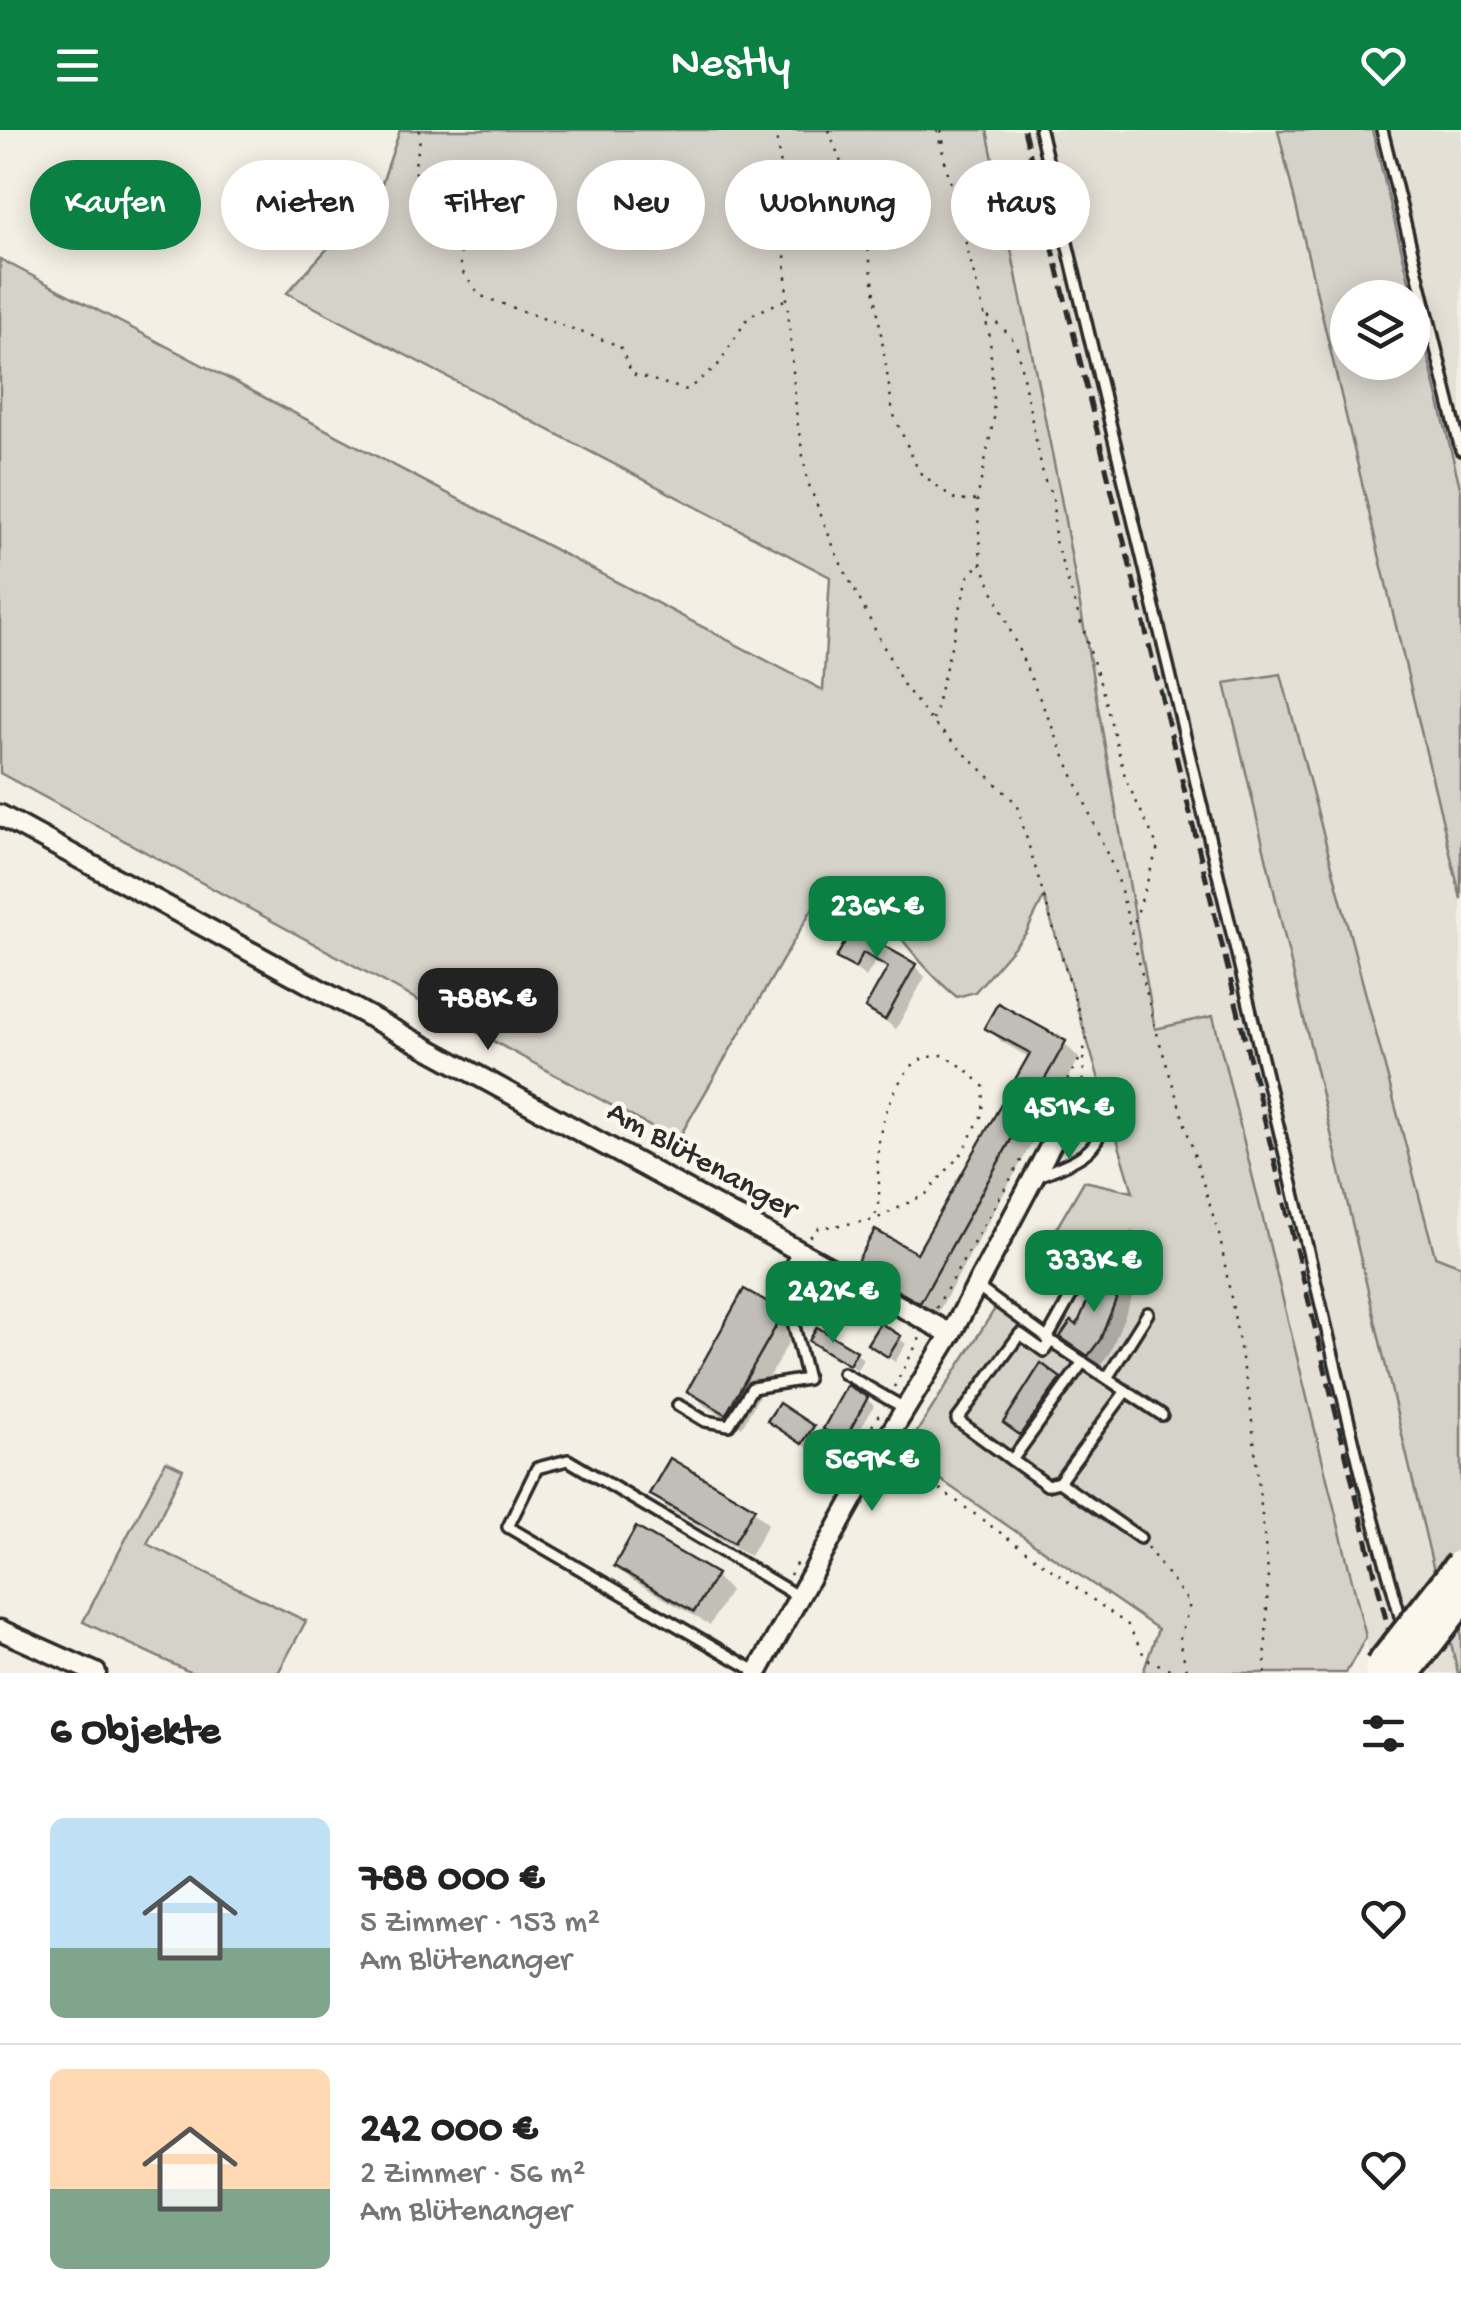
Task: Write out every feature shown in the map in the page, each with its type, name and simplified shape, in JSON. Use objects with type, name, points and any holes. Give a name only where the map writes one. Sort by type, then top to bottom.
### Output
[{"type":"main road","points":[[1392,1670],[1461,1565]]},
{"type":"main road","points":[[1392,1670],[1461,1599]]},
{"type":"street","name":"Am Blütenanger","points":[[0,815],[950,1334]]},
{"type":"street","points":[[757,1672],[882,1447],[950,1334],[1053,1141],[1070,1122]]},
{"type":"street","points":[[0,1630],[96,1673]]},
{"type":"lane","points":[[1040,130],[1363,1482],[1416,1673]]},
{"type":"lane","points":[[1382,130],[1461,450]]},
{"type":"lane","points":[[1034,1178],[1090,1151],[1099,1141],[1100,1129],[1091,1122],[1070,1122]]},
{"type":"lane","points":[[1093,1244],[1090,1262],[1044,1351],[1020,1334],[956,1420],[1047,1485],[1059,1482],[1126,1391]]},
{"type":"lane","points":[[678,1405],[705,1421],[729,1425],[752,1388],[807,1378],[783,1281],[798,1249]]},
{"type":"lane","points":[[976,1286],[1162,1415]]},
{"type":"lane","points":[[1107,1378],[1148,1313]]},
{"type":"lane","points":[[1012,1460],[1083,1362]]},
{"type":"lane","points":[[843,1373],[906,1409]]},
{"type":"lane","points":[[757,1672],[508,1527],[537,1468],[568,1460],[799,1597]]},
{"type":"lane","points":[[1059,1482],[1140,1538]]},
{"type":"path","points":[[419,130],[422,146],[414,161],[415,173],[461,242],[460,269],[481,296],[620,346],[632,374],[687,390],[718,365],[750,316],[787,299]]},
{"type":"path","points":[[775,130],[782,166],[797,420],[807,480],[855,593],[903,684],[932,722],[1016,803],[1087,1040],[1035,1137]]},
{"type":"path","points":[[829,130],[865,228],[894,413],[919,472],[957,501],[977,500]]},
{"type":"path","points":[[939,130],[990,338],[994,418],[977,500],[981,563],[1118,879],[1156,1030],[1220,1238],[1250,1402],[1268,1572],[1265,1673]]},
{"type":"path","points":[[985,316],[1002,326],[1016,343],[1044,479],[1053,498],[1055,541],[1126,780],[1158,847],[1132,932]]},
{"type":"path","points":[[932,722],[968,577],[981,563]]},
{"type":"path","points":[[1070,1122],[1084,1075],[1083,1053]]},
{"type":"path","points":[[798,1249],[819,1228],[874,1220],[926,1194],[961,1154],[984,1113],[984,1087],[966,1069],[943,1055],[919,1060],[896,1087],[882,1122],[878,1152],[882,1194],[874,1220]]},
{"type":"path","points":[[929,1320],[1026,1154]]},
{"type":"path","points":[[882,1447],[1128,1625],[1146,1659],[1178,1673]]},
{"type":"path","points":[[1140,1538],[1190,1604],[1179,1641],[1188,1673]]},
{"type":"shaded area","points":[[400,130],[987,130],[993,160],[951,160],[951,250],[1011,250],[1061,498],[1155,1029],[1213,1016],[1366,1637],[1346,1673],[1143,1673],[1158,1629],[903,1454],[996,1307],[1040,1339],[1077,1275],[1042,1253],[1084,1181],[1133,1192],[1044,897],[1026,933],[975,992],[957,997],[910,949],[865,887],[847,914],[834,912],[818,899],[677,1141],[0,773],[0,259],[823,690],[830,577],[287,293],[326,250],[389,250],[389,162]]},
{"type":"shaded area","points":[[987,130],[1461,130],[1461,1290],[1420,1286],[1262,678],[1225,684],[1458,1673],[1372,1673],[1212,1016],[1155,1030],[1061,498],[1011,250],[1090,250],[1090,160],[993,160]]},
{"type":"shaded area","points":[[1278,130],[1372,130],[1409,280],[1330,280],[1330,349]]},
{"type":"shaded area","points":[[1430,365],[1461,491],[1461,899],[1337,380],[1430,380]]},
{"type":"shaded area","points":[[1281,674],[1435,1256],[1461,1266],[1461,1673],[1225,683]]},
{"type":"shaded area","points":[[166,1461],[183,1469],[147,1544],[306,1621],[278,1673],[192,1673],[83,1622]]},
{"type":"building","points":[[866,904],[885,915],[872,939],[916,964],[885,1020],[865,1008],[888,967],[863,953],[855,968],[836,958]]},
{"type":"building","points":[[998,1003],[1066,1041],[920,1303],[854,1267],[875,1230],[917,1253],[1030,1053],[984,1028]]},
{"type":"building","points":[[1100,1272],[1123,1282],[1100,1340],[1088,1356],[1060,1337],[1071,1321],[1077,1325]]},
{"type":"building","points":[[744,1289],[783,1314],[726,1414],[687,1391]]},
{"type":"building","points":[[880,1323],[901,1336],[888,1357],[867,1344]]},
{"type":"building","points":[[817,1327],[857,1351],[849,1365],[809,1341]]},
{"type":"building","points":[[1041,1363],[1061,1378],[1020,1435],[1003,1423]]},
{"type":"building","points":[[847,1385],[868,1397],[844,1441],[823,1429]]},
{"type":"building","points":[[779,1403],[814,1426],[802,1444],[767,1421]]},
{"type":"building","points":[[670,1458],[755,1508],[734,1543],[649,1494]]},
{"type":"building","points":[[636,1527],[717,1574],[694,1612],[614,1566]]},
{"type":"railway","points":[[1024,130],[1399,1673]]}]
